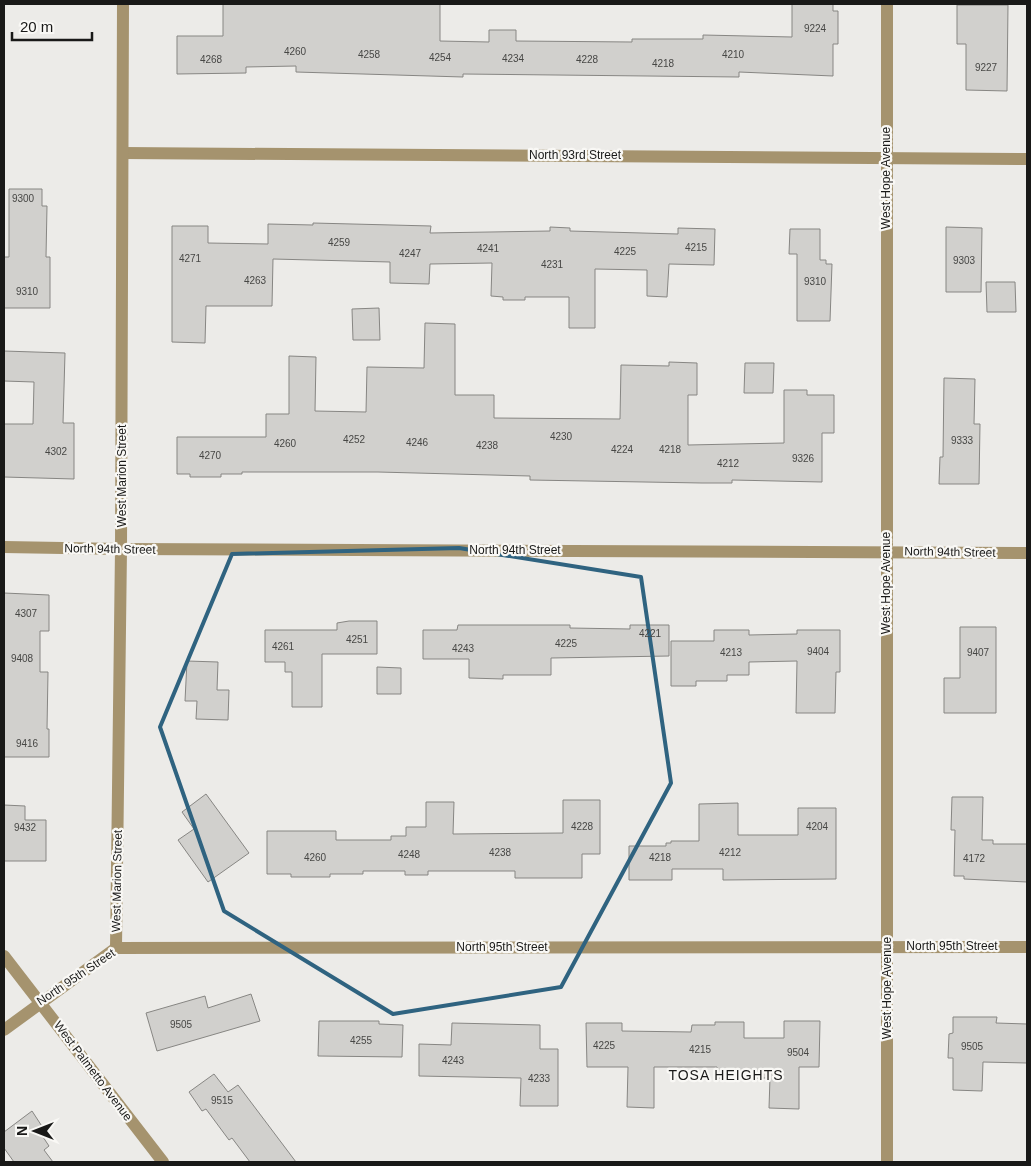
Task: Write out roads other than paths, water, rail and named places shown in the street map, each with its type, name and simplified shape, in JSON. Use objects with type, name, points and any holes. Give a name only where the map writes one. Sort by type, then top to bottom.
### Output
[{"type":"street","name":"West Marion Street","points":[[116,948],[121,549],[124,4]]},
{"type":"street","name":"West Hope Avenue","points":[[887,4],[885,157],[887,1162]]},
{"type":"street","name":"North 93rd Street","points":[[123,153],[1027,159]]},
{"type":"street","name":"North 94th Street","points":[[4,547],[1027,553]]},
{"type":"street","name":"North 95th Street","points":[[4,1030],[116,948],[1027,947]]},
{"type":"street","name":"West Palmetto Avenue","points":[[4,956],[163,1162]]},
{"type":"district","name":"TOSA HEIGHTS","points":[[726,1075]]}]
